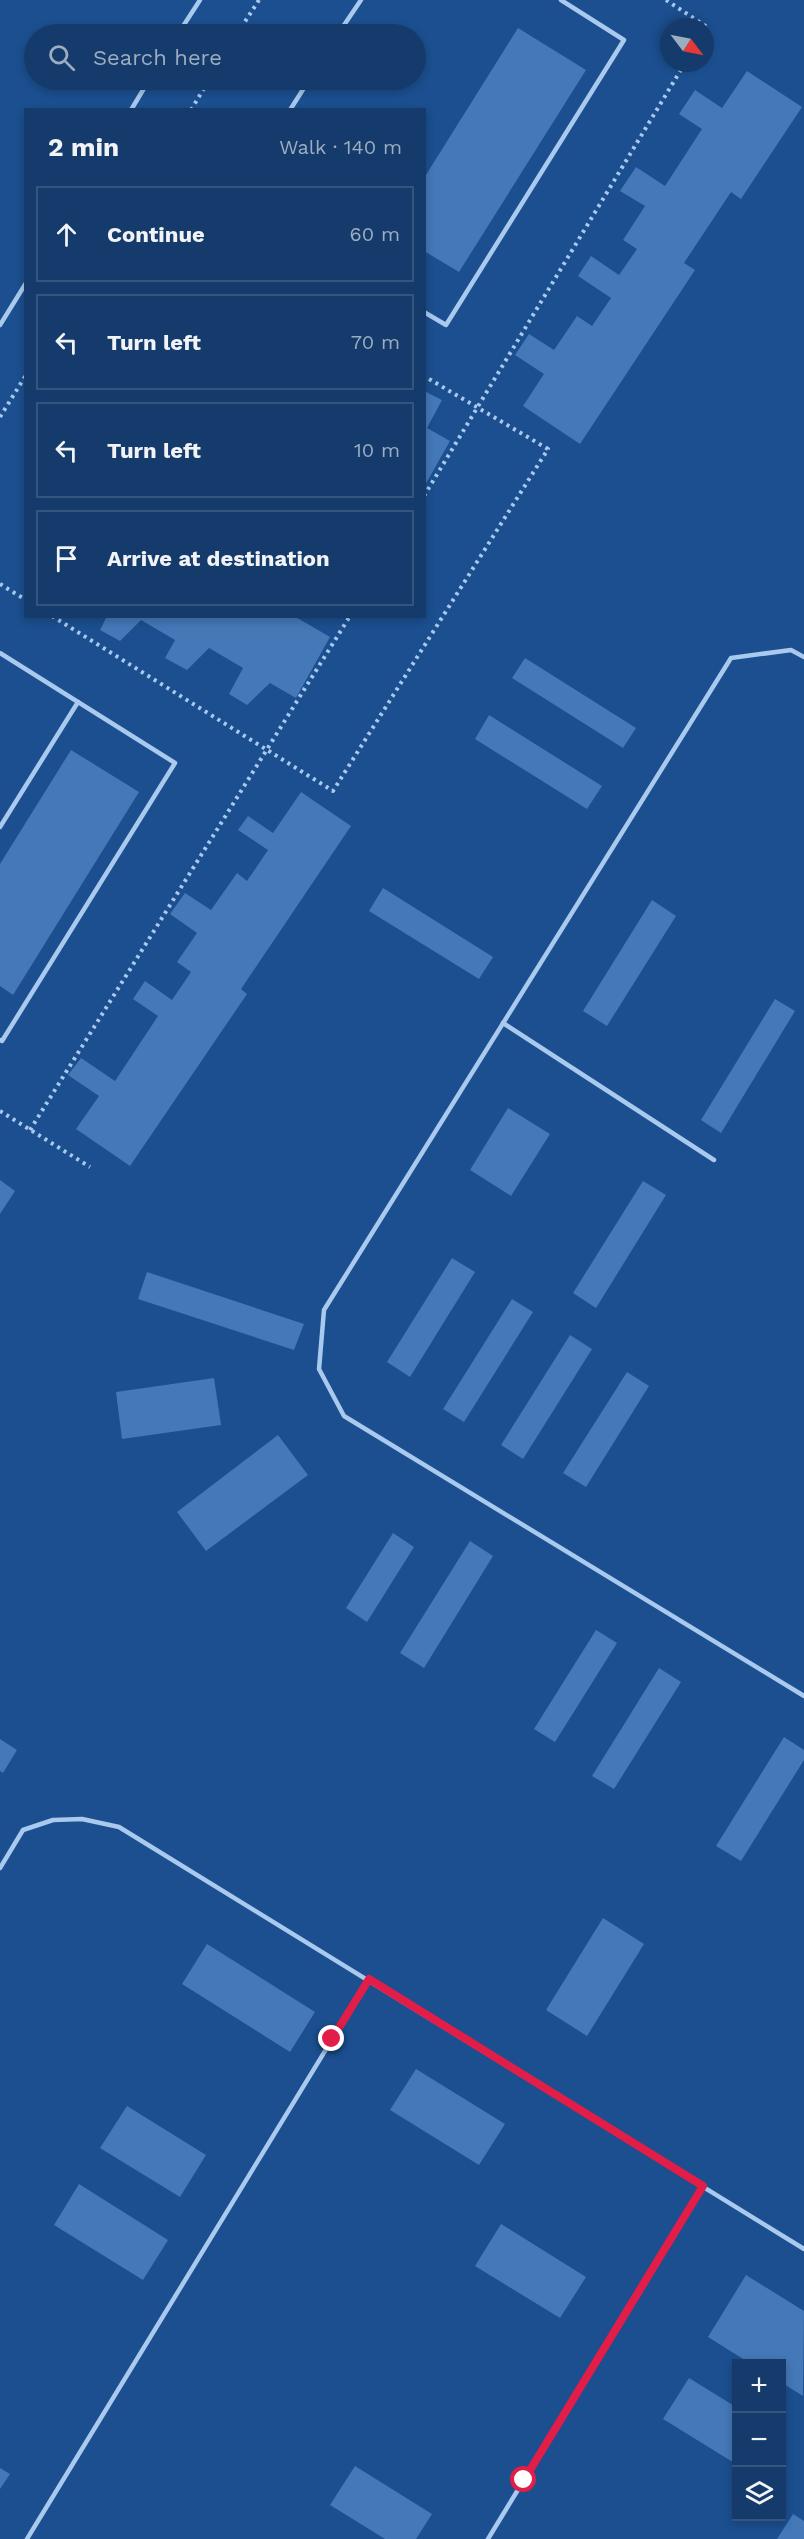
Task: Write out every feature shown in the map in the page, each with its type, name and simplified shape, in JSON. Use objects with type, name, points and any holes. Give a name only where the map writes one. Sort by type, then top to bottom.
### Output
[{"type":"lane","points":[[184,24],[200,0]]},
{"type":"lane","points":[[345,24],[361,0]]},
{"type":"lane","points":[[426,313],[446,325],[624,40],[561,0]]},
{"type":"lane","points":[[131,108],[143,90]]},
{"type":"lane","points":[[291,108],[303,90]]},
{"type":"lane","points":[[0,325],[24,286]]},
{"type":"lane","points":[[804,657],[791,650],[731,658],[324,1310],[319,1369],[344,1416],[804,1696]]},
{"type":"lane","points":[[0,653],[175,763],[2,1041],[0,1040]]},
{"type":"lane","points":[[0,827],[78,702]]},
{"type":"lane","points":[[503,1023],[714,1160]]},
{"type":"lane","points":[[0,1868],[23,1830],[53,1820],[82,1819],[119,1827],[804,2249]]},
{"type":"lane","points":[[27,2539],[369,1979]]},
{"type":"lane","points":[[488,2539],[703,2186]]},
{"type":"path","points":[[243,24],[259,0]]},
{"type":"path","points":[[666,0],[693,18]]},
{"type":"path","points":[[426,493],[479,409],[680,72]]},
{"type":"path","points":[[192,108],[203,90]]},
{"type":"path","points":[[55,618],[333,791],[548,449],[426,377]]},
{"type":"path","points":[[0,417],[24,378]]},
{"type":"path","points":[[0,584],[24,599]]},
{"type":"path","points":[[30,1130],[349,618]]},
{"type":"path","points":[[0,1111],[90,1167]]},
{"type":"building","points":[[518,28],[586,70],[459,272],[426,252],[426,175]]},
{"type":"building","points":[[747,71],[802,107],[741,199],[731,192],[684,263],[695,270],[580,444],[523,406],[544,374],[515,355],[529,334],[554,350],[577,316],[592,326],[611,298],[578,276],[591,256],[619,275],[637,249],[623,240],[645,206],[620,191],[636,167],[665,186],[702,129],[679,114],[695,90],[722,108]]},
{"type":"building","points":[[426,392],[442,400],[427,428],[450,441],[426,483]]},
{"type":"building","points":[[106,618],[297,618],[330,637],[296,698],[270,683],[247,705],[229,694],[243,668],[209,648],[187,670],[165,658],[175,640],[141,620],[120,641],[100,630]]},
{"type":"building","points":[[525,658],[636,728],[623,748],[512,678]]},
{"type":"building","points":[[489,715],[602,786],[587,809],[475,739]]},
{"type":"building","points":[[71,750],[139,792],[13,995],[0,986],[0,864]]},
{"type":"building","points":[[301,792],[351,826],[241,989],[247,994],[130,1166],[76,1129],[99,1096],[68,1075],[81,1058],[115,1081],[158,1016],[133,999],[145,981],[172,1000],[191,972],[177,962],[197,933],[170,914],[185,893],[211,910],[237,873],[247,881],[268,850],[238,830],[248,816],[273,833]]},
{"type":"building","points":[[383,888],[493,957],[479,979],[369,911]]},
{"type":"building","points":[[652,900],[676,916],[607,1026],[583,1011]]},
{"type":"building","points":[[775,999],[795,1011],[721,1133],[701,1120]]},
{"type":"building","points":[[508,1108],[550,1134],[511,1196],[470,1170]]},
{"type":"building","points":[[0,1180],[15,1191],[0,1214]]},
{"type":"building","points":[[643,1181],[666,1195],[596,1308],[573,1293]]},
{"type":"building","points":[[452,1258],[475,1272],[410,1377],[387,1362]]},
{"type":"building","points":[[147,1272],[304,1324],[294,1350],[138,1299]]},
{"type":"building","points":[[512,1299],[533,1312],[464,1422],[443,1409]]},
{"type":"building","points":[[570,1335],[592,1349],[523,1459],[501,1445]]},
{"type":"building","points":[[627,1372],[649,1386],[586,1487],[563,1473]]},
{"type":"building","points":[[214,1378],[221,1425],[122,1439],[116,1392]]},
{"type":"building","points":[[278,1435],[308,1475],[206,1551],[177,1512]]},
{"type":"building","points":[[393,1533],[414,1547],[367,1622],[346,1608]]},
{"type":"building","points":[[470,1541],[493,1556],[424,1668],[400,1653]]},
{"type":"building","points":[[596,1630],[617,1643],[555,1742],[534,1729]]},
{"type":"building","points":[[659,1668],[681,1682],[614,1789],[592,1776]]},
{"type":"building","points":[[784,1737],[804,1750],[804,1760],[741,1861],[716,1846]]},
{"type":"building","points":[[0,1739],[17,1750],[3,1773],[0,1771]]},
{"type":"building","points":[[603,1918],[644,1944],[587,2036],[546,2010]]},
{"type":"building","points":[[207,1944],[315,2012],[290,2052],[182,1984]]},
{"type":"building","points":[[416,2069],[505,2124],[479,2165],[390,2110]]},
{"type":"building","points":[[127,2106],[206,2155],[180,2197],[100,2148]]},
{"type":"building","points":[[79,2184],[168,2240],[143,2280],[54,2225]]},
{"type":"building","points":[[501,2224],[586,2277],[560,2318],[475,2266]]},
{"type":"building","points":[[746,2275],[804,2311],[803,2396],[786,2385],[786,2359],[743,2359],[708,2337]]},
{"type":"building","points":[[689,2378],[732,2405],[732,2462],[663,2419]]},
{"type":"building","points":[[355,2466],[432,2514],[416,2539],[385,2539],[330,2505]]},
{"type":"building","points":[[0,2468],[10,2474],[0,2489]]},
{"type":"building","points":[[793,2514],[804,2521],[804,2539],[777,2539]]},
{"type":"route","points":[[332,2039],[369,1979],[703,2186],[524,2480]]}]
